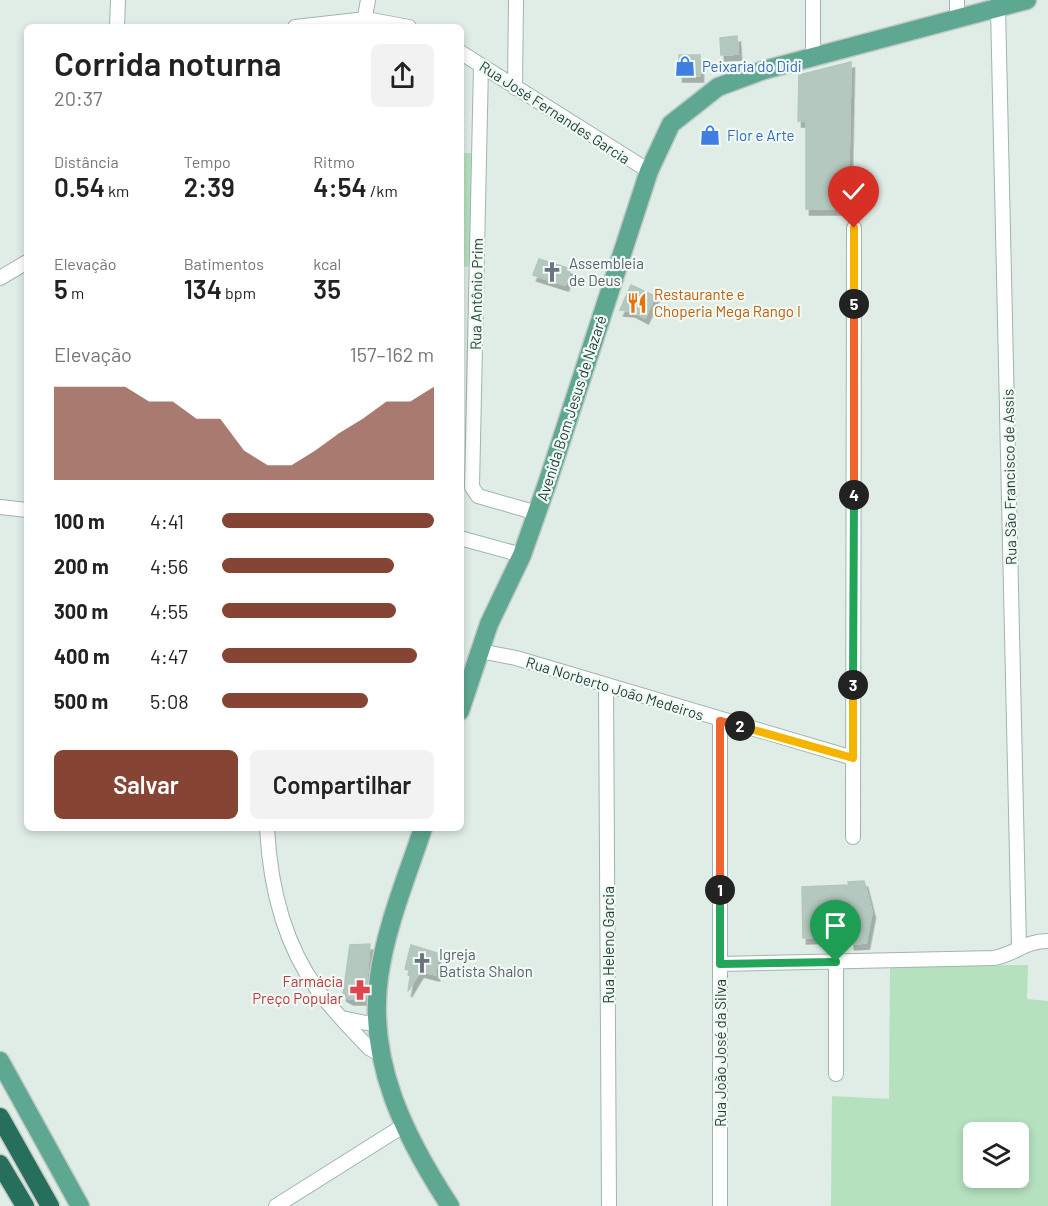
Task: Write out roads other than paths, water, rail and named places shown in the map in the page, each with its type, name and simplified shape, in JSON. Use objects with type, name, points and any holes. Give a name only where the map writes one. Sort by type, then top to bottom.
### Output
[{"type":"highway","points":[[0,1117],[50,1206]]},
{"type":"highway","points":[[0,1164],[25,1206]]},
{"type":"main road","name":"Avenida Bom Jesus de Nazaré","points":[[464,699],[489,624],[522,555],[649,171],[671,124],[711,92],[764,70],[1027,0]]},
{"type":"main road","points":[[422,831],[386,941],[379,978],[377,1022],[379,1054],[403,1126],[450,1206]]},
{"type":"main road","points":[[0,1061],[80,1206]]},
{"type":"street","points":[[117,24],[118,0]]},
{"type":"street","points":[[347,24],[364,23],[368,0]]},
{"type":"street","points":[[515,88],[516,0]]},
{"type":"street","points":[[813,0],[813,57]]},
{"type":"street","points":[[957,0],[957,19]]},
{"type":"street","name":"Rua São Francisco de Assis","points":[[998,8],[1019,946]]},
{"type":"street","name":"Rua José Fernandes Garcia","points":[[464,54],[649,171]]},
{"type":"street","name":"Rua Antônio Prim","points":[[481,65],[472,487],[478,496],[537,513]]},
{"type":"street","points":[[853,837],[854,228]]},
{"type":"street","points":[[0,278],[24,264]]},
{"type":"street","points":[[0,507],[24,510]]},
{"type":"street","points":[[464,539],[522,555]]},
{"type":"street","name":"Rua Norberto João Medeiros","points":[[480,651],[516,658],[720,721],[853,758]]},
{"type":"street","name":"Rua Heleno Garcia","points":[[606,685],[609,1206]]},
{"type":"street","name":"Rua João José da Silva","points":[[720,721],[720,1206]]},
{"type":"street","points":[[267,831],[271,874],[291,944],[317,989],[369,1048],[379,1054]]},
{"type":"street","points":[[720,964],[994,958],[1005,956],[1019,946],[1048,941]]},
{"type":"street","points":[[836,962],[836,1074]]},
{"type":"street","points":[[342,1018],[366,1023],[377,1022]]},
{"type":"street","points":[[276,1206],[403,1126]]},
{"type":"place","name":"Peixaria do Didi","points":[[685,66]]},
{"type":"place","name":"Flor e Arte","points":[[710,135]]},
{"type":"place","name":"Assembleia de Deus","points":[[552,272]]},
{"type":"place","name":"Restaurante e Choperia Mega Rango I","points":[[637,303]]},
{"type":"place","name":"Igreja Batista Shalon","points":[[422,963]]},
{"type":"place","name":"Farmácia Preço Popular","points":[[360,990]]}]
